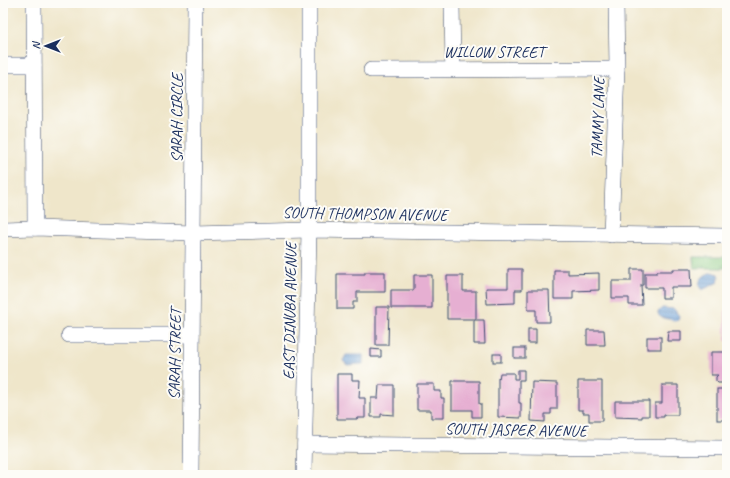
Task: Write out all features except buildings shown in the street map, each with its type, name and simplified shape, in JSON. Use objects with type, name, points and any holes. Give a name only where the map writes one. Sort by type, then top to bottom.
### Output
[{"type":"street","points":[[34,3],[35,228]]},
{"type":"street","name":"SARAH CIRCLE","points":[[194,233],[195,3]]},
{"type":"street","name":"EAST DINUBA AVENUE","points":[[304,475],[309,230],[309,3]]},
{"type":"street","points":[[452,3],[453,70]]},
{"type":"street","name":"TAMMY LANE","points":[[611,235],[617,69],[616,3]]},
{"type":"street","points":[[3,66],[34,65]]},
{"type":"street","name":"WILLOW STREET","points":[[370,70],[617,69]]},
{"type":"street","name":"SOUTH THOMPSON AVENUE","points":[[3,229],[35,228],[194,233],[309,230],[727,236]]},
{"type":"street","name":"SARAH STREET","points":[[191,475],[194,233]]},
{"type":"street","points":[[69,335],[192,335]]},
{"type":"street","name":"SOUTH JASPER AVENUE","points":[[305,444],[727,448]]},
{"type":"green space","points":[[693,257],[727,257],[727,268],[694,268]]},
{"type":"water","points":[[713,272],[718,274],[718,282],[702,290],[699,286],[701,279],[705,275]]},
{"type":"water","points":[[662,308],[674,309],[679,316],[678,320],[674,321],[658,315],[658,312]]},
{"type":"water","points":[[346,355],[363,355],[363,364],[347,365],[343,361]]}]
